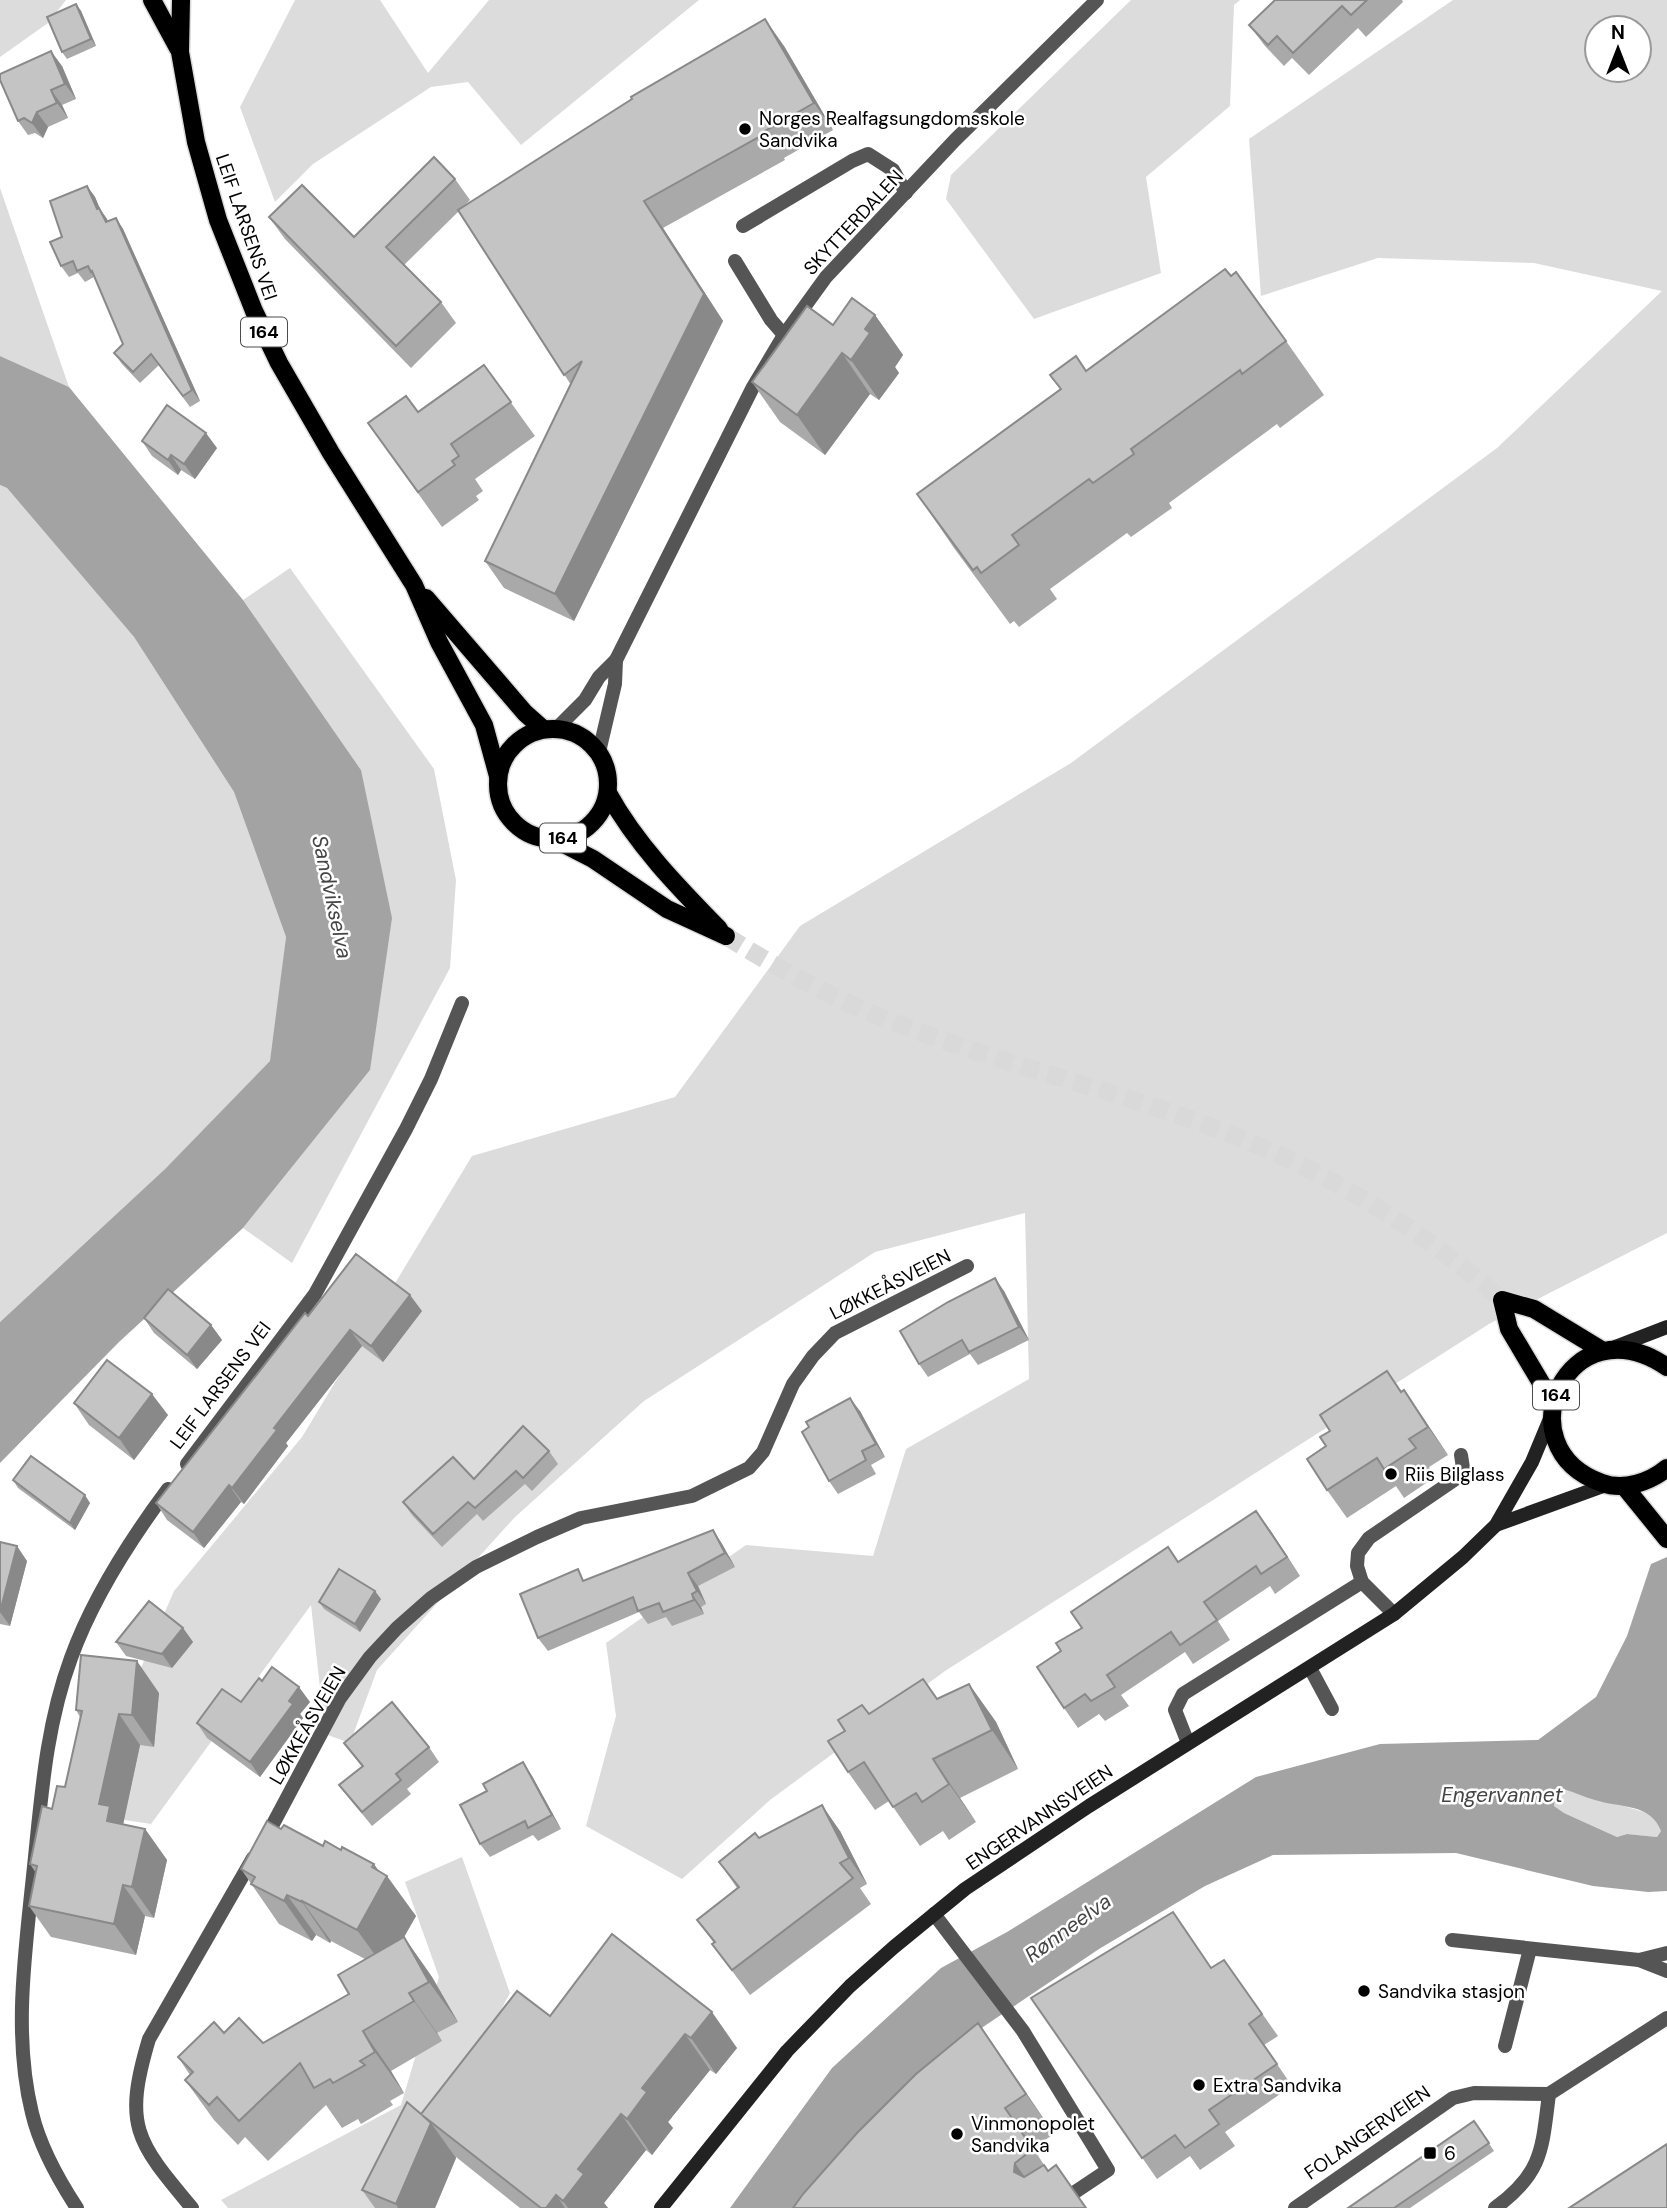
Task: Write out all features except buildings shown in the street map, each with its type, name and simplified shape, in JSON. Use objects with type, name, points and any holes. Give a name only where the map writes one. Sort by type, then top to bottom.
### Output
[{"type":"main road","name":"LEIF LARSENS VEI","points":[[152,0],[180,52]]},
{"type":"main road","name":"LEIF LARSENS VEI","points":[[181,0],[180,52],[196,142],[228,248],[279,362],[331,453],[414,585],[439,642],[484,725],[498,776]]},
{"type":"main road","name":"LEIF LARSENS VEI","points":[[414,585],[525,713],[550,728]]},
{"type":"main road","name":"164","points":[[550,728],[580,734],[599,752],[607,769],[608,793],[604,808],[590,826],[576,835],[556,839]]},
{"type":"main road","points":[[498,776],[505,755],[518,740],[550,728]]},
{"type":"main road","name":"164","points":[[498,776],[498,794],[506,813],[528,833],[556,839],[593,859],[667,909],[726,936],[678,887],[637,837],[608,793]]},
{"type":"main road","name":"164","points":[[1607,1350],[1534,1309],[1502,1300],[1509,1329],[1552,1409],[1555,1438],[1565,1459],[1583,1476],[1606,1485],[1643,1483],[1667,1468]]},
{"type":"main road","points":[[1607,1350],[1667,1326]]},
{"type":"main road","name":"164","points":[[1552,1409],[1559,1386],[1571,1370],[1585,1359],[1607,1350],[1631,1350],[1651,1356],[1667,1367]]},
{"type":"main road","name":"ENGERVANNSVEIEN","points":[[661,2208],[787,2051],[850,1986],[934,1914],[1008,1860],[1394,1614],[1439,1578],[1496,1525],[1532,1462],[1552,1409]]},
{"type":"main road","name":"ENGERVANNSVEIEN","points":[[1496,1525],[1606,1485]]},
{"type":"main road","points":[[1624,1486],[1664,1534]]},
{"type":"street","name":"SKYTTERDALEN","points":[[550,728],[585,700],[600,677],[616,660],[724,443],[784,335],[826,277],[955,140],[1097,0]]},
{"type":"street","points":[[743,226],[852,161],[868,155],[892,170],[906,193]]},
{"type":"street","points":[[735,261],[771,320],[784,335]]},
{"type":"street","name":"SKYTTERDALEN","points":[[599,752],[615,684],[616,660]]},
{"type":"street","name":"LEIF LARSENS VEI","points":[[77,2208],[41,2144],[32,2112],[22,2033],[23,1975],[43,1775],[54,1712],[70,1658],[110,1575],[178,1477],[315,1294],[406,1129],[462,1003]]},
{"type":"street","name":"LØKKEÅSVEIEN","points":[[192,2208],[162,2172],[141,2139],[136,2120],[135,2105],[140,2070],[149,2039],[267,1837],[340,1698],[370,1657],[431,1598],[476,1567],[581,1518],[692,1496],[749,1468],[763,1452],[793,1384],[813,1356],[835,1333],[967,1266]]},
{"type":"street","points":[[1394,1614],[1362,1582],[1357,1566],[1358,1553],[1369,1538],[1457,1478],[1463,1468],[1461,1455]]},
{"type":"street","points":[[1188,1743],[1175,1710],[1183,1694],[1362,1582]]},
{"type":"street","points":[[1310,1668],[1332,1709]]},
{"type":"street","points":[[934,1914],[1012,2016],[1108,2169],[1051,2208]]},
{"type":"street","points":[[1452,1940],[1639,1960],[1667,1970]]},
{"type":"street","points":[[1505,2046],[1530,1949]]},
{"type":"street","points":[[1639,1960],[1667,1953]]},
{"type":"street","points":[[1495,2208],[1511,2197],[1533,2172],[1541,2150],[1549,2094],[1667,2018]]},
{"type":"street","name":"FOLANGERVEIEN","points":[[1295,2208],[1453,2098],[1474,2092],[1549,2094]]},
{"type":"shaded area","points":[[0,0],[66,0],[48,23],[0,57]]},
{"type":"shaded area","points":[[295,0],[380,0],[428,73],[489,0],[699,0],[521,145],[468,82],[431,87],[313,164],[275,202],[240,107]]},
{"type":"shaded area","points":[[1131,0],[1240,0],[1234,5],[1230,106],[1146,177],[1161,273],[1034,319],[946,199],[951,175]]},
{"type":"shaded area","points":[[1453,0],[1667,0],[1667,1233],[1489,1324],[945,1671],[770,1800],[682,1879],[586,1826],[616,1716],[606,1643],[746,1545],[873,1556],[906,1449],[1029,1379],[1025,1213],[875,1252],[644,1401],[514,1518],[377,1670],[350,1743],[325,1734],[311,1605],[151,1824],[59,1810],[103,1756],[174,1591],[302,1437],[472,1156],[675,1097],[800,926],[1071,763],[1497,448],[1662,291],[1534,263],[1378,258],[1261,296],[1249,139]]},
{"type":"shaded area","points":[[0,188],[69,387],[0,356]]},
{"type":"shaded area","points":[[0,485],[7,488],[134,637],[234,792],[286,937],[271,1061],[165,1169],[0,1322]]},
{"type":"shaded area","points":[[290,568],[434,769],[456,880],[450,968],[292,1263],[243,1228],[370,1070],[361,770],[243,600]]},
{"type":"shaded area","points":[[1563,1788],[1647,1813],[1657,1819],[1661,1831],[1657,1837],[1627,1834],[1617,1837],[1554,1806],[1556,1793]]},
{"type":"shaded area","points":[[462,1857],[510,1993],[396,2208],[228,2208],[221,2200],[401,2105],[439,1977],[405,1882]]},
{"type":"water","name":"Sandvikselva","points":[[0,356],[69,387],[243,600],[361,770],[392,918],[370,1070],[243,1228],[119,1342],[0,1463],[0,1322],[165,1169],[270,1061],[286,937],[234,792],[134,637],[7,488],[0,485]]},
{"type":"water","points":[[1667,1557],[1667,1891],[1648,1892],[1593,1886],[1456,1853],[1273,1855],[1205,1886],[1099,1949],[983,2027],[888,2112],[809,2208],[730,2208],[832,2068],[941,1968],[1007,1932],[1256,1777],[1380,1744],[1538,1740],[1596,1697],[1627,1636],[1651,1564]],"holes":[[[1563,1789],[1642,1811],[1650,1815],[1661,1831],[1657,1837],[1627,1834],[1617,1837],[1554,1806],[1556,1793]]]},
{"type":"tunnel","points":[[726,936],[804,981],[886,1019],[977,1052],[1161,1109],[1286,1158],[1383,1211],[1445,1253],[1502,1300]]},
{"type":"place","name":"Norges Realfagsungdomsskole Sandvika","points":[[745,129]]},
{"type":"place","name":"Riis Bilglass","points":[[1391,1474]]},
{"type":"place","name":"Sandvika stasjon","points":[[1364,1991]]},
{"type":"place","name":"Extra Sandvika","points":[[1199,2085]]},
{"type":"place","name":"Vinmonopolet Sandvika","points":[[957,2134]]},
{"type":"place","name":"6","points":[[1430,2153]]},
{"type":"water label","name":"Engervannet","points":[[1502,1795]]},
{"type":"water label","name":"Rønneelva","points":[[1068,1928]]}]
